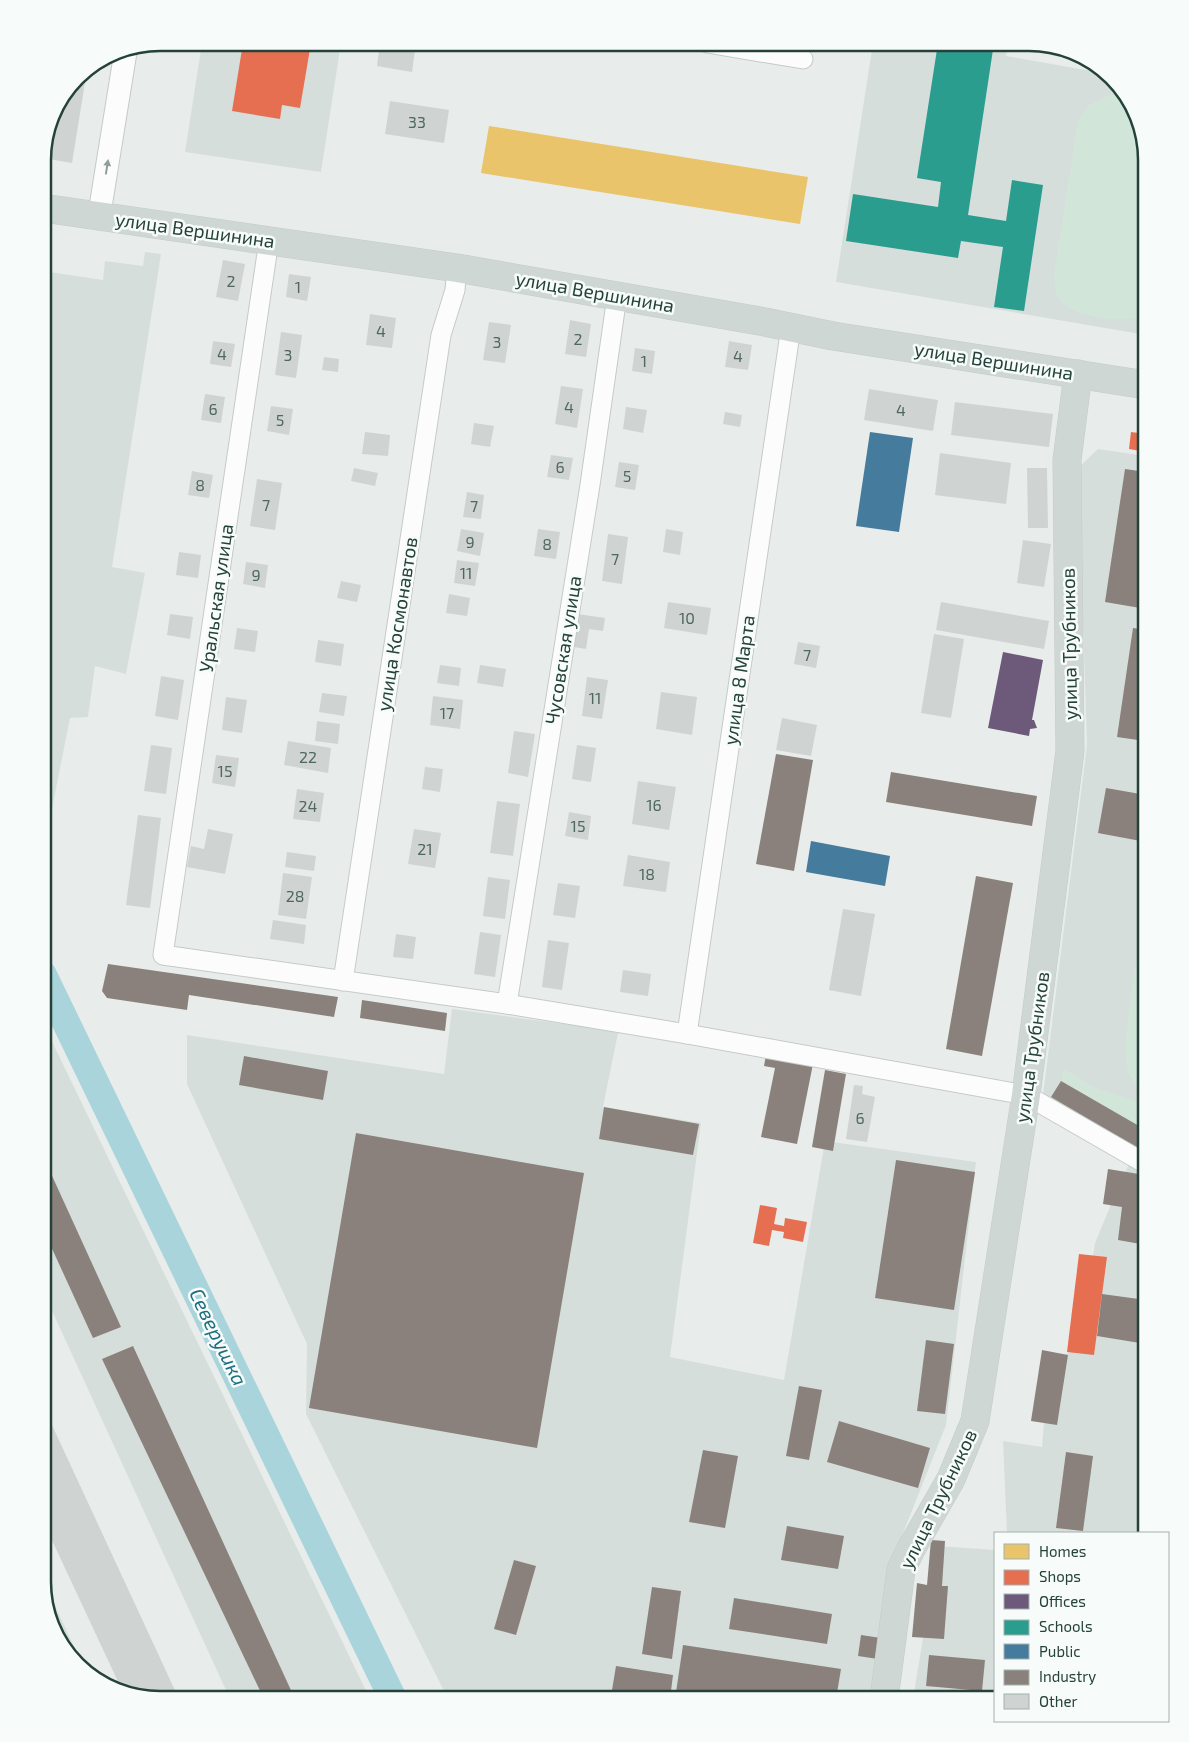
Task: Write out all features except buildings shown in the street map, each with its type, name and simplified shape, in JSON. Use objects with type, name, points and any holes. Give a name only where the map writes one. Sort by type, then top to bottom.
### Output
[{"type":"main road","name":"улица Вершинина","points":[[51,209],[457,268],[833,336],[1138,384]]},
{"type":"main road","name":"улица Трубников","points":[[885,1691],[901,1570],[914,1542],[951,1479],[975,1422],[1026,1095],[1070,750],[1067,460],[1078,374]]},
{"type":"street","points":[[754,51],[803,59]]},
{"type":"street","points":[[99,216],[125,57]]},
{"type":"street","name":"Уральская улица","points":[[269,240],[163,955],[343,981]]},
{"type":"street","name":"улица Космонавтов","points":[[343,981],[441,336],[455,290],[457,268]]},
{"type":"street","name":"Чусовская улица","points":[[507,1004],[590,485],[617,296]]},
{"type":"street","name":"улица 8 Марта","points":[[687,1034],[791,327]]},
{"type":"street","points":[[343,981],[507,1004],[687,1034],[1026,1095],[1138,1159]]},
{"type":"shaded area","points":[[201,51],[340,51],[321,172],[185,152]]},
{"type":"shaded area","points":[[872,51],[1007,51],[1006,56],[1090,71],[1106,83],[1123,106],[1134,132],[1138,160],[1138,334],[836,282]]},
{"type":"shaded area","points":[[145,252],[161,254],[112,567],[145,573],[126,674],[95,666],[88,717],[70,718],[51,814],[51,272],[103,280],[105,261],[143,266]]},
{"type":"shaded area","points":[[1098,449],[1138,455],[1138,1532],[1007,1532],[1003,1441],[1042,1447],[1049,1365],[1079,1346],[1095,1243],[1121,1180],[1135,1153],[1043,1095],[1087,745],[1078,468]]},
{"type":"shaded area","points":[[452,1009],[618,1033],[603,1107],[701,1123],[670,1357],[784,1380],[825,1141],[976,1162],[946,1425],[892,1561],[875,1691],[444,1691],[306,1414],[307,1344],[187,1084],[187,1035],[444,1074]]},
{"type":"shaded area","points":[[51,1040],[366,1691],[226,1691],[51,1308]]},
{"type":"shaded area","points":[[938,1546],[994,1550],[994,1691],[914,1691]]},
{"type":"shaded area","points":[[53,1602],[76,1651],[60,1624]]},
{"type":"green space","points":[[1116,95],[1123,106],[1134,132],[1137,146],[1138,317],[1133,318],[1110,319],[1089,316],[1070,308],[1062,302],[1055,288],[1054,276],[1078,121],[1089,105],[1107,96]]},
{"type":"green space","points":[[1138,960],[1138,1086],[1128,1073],[1125,1047],[1134,971]]},
{"type":"green space","points":[[1064,1069],[1095,1088],[1138,1101],[1138,1125],[1061,1081]]},
{"type":"waterway","name":"Северушка","points":[[51,992],[389,1691]]}]
